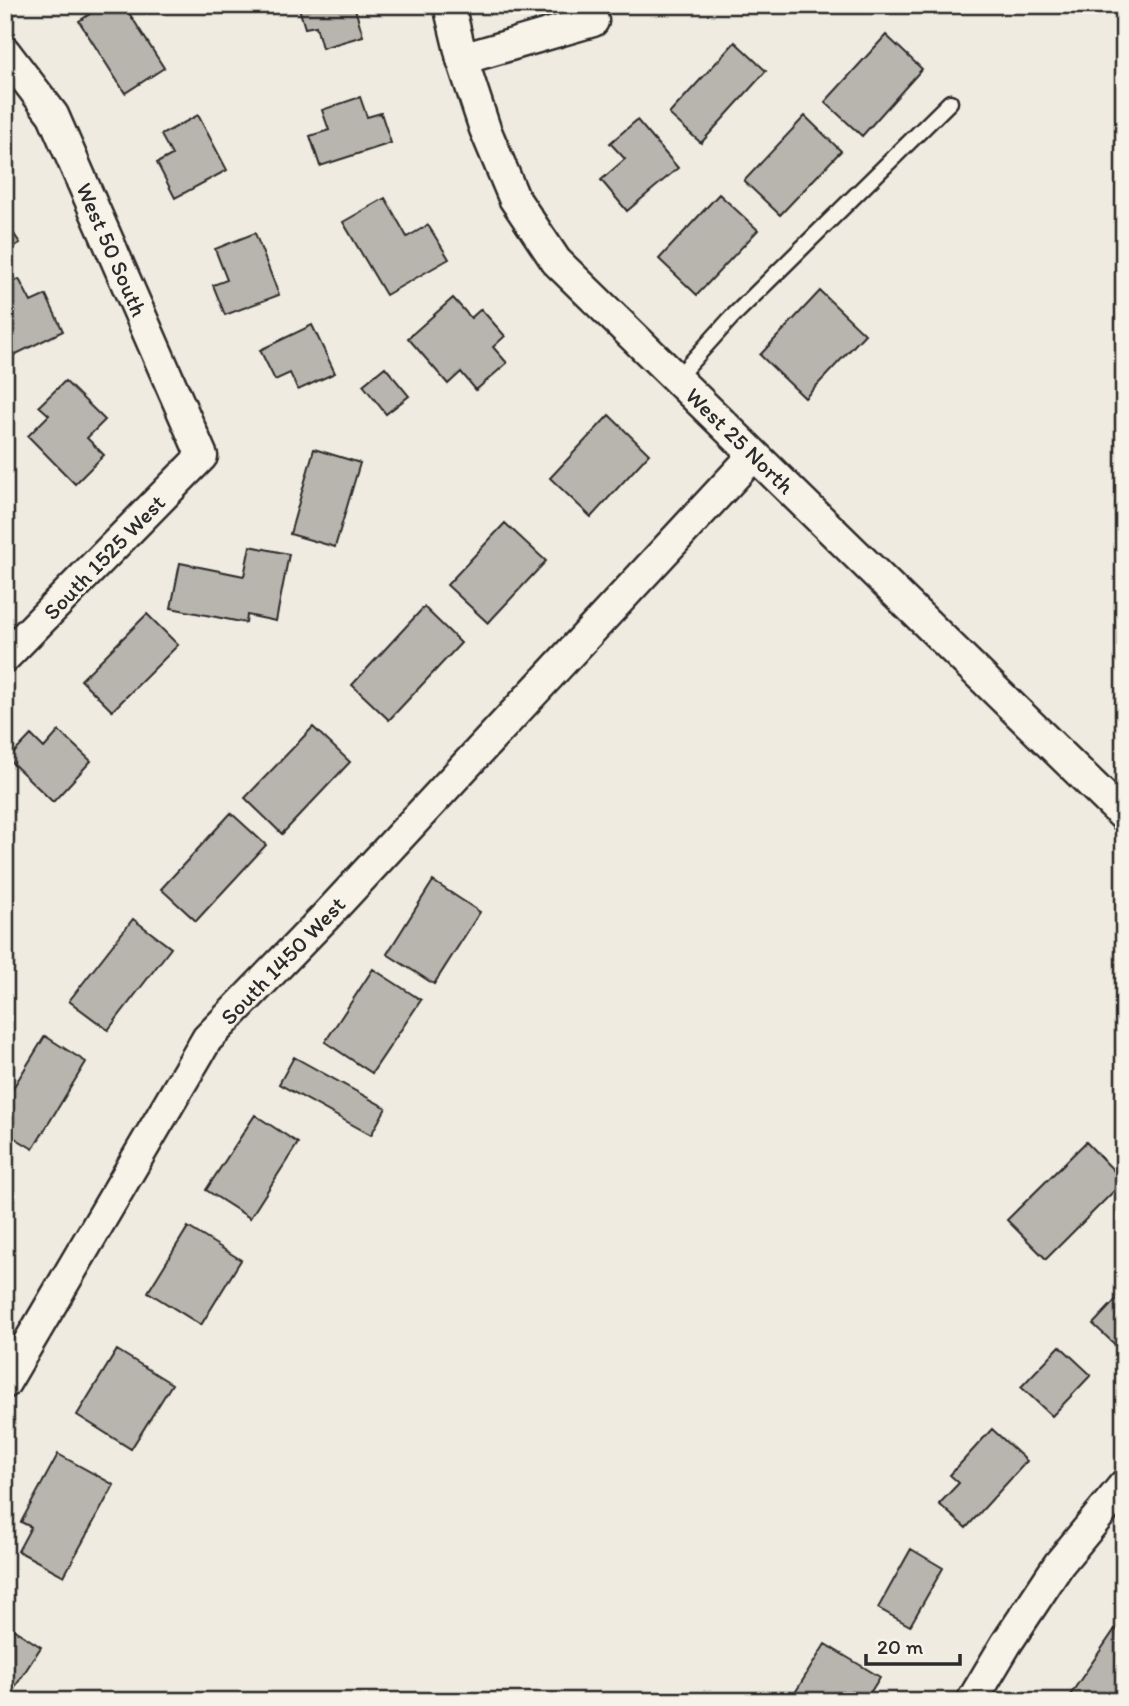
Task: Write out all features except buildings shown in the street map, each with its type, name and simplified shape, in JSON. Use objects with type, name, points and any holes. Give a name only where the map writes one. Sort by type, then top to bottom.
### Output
[{"type":"street","name":"West 25 North","points":[[449,5],[485,130],[514,198],[555,261],[1124,816]]},
{"type":"street","points":[[463,60],[593,21]]},
{"type":"street","name":"West 50 South","points":[[5,52],[53,115],[202,456]]},
{"type":"street","name":"South 1450 West","points":[[10,1364],[207,1040],[326,916],[754,455]]},
{"type":"street","name":"South 1525 West","points":[[5,657],[202,456]]},
{"type":"street","points":[[972,1701],[1059,1564],[1124,1485]]},
{"type":"lane","points":[[676,379],[731,318],[950,102]]}]
